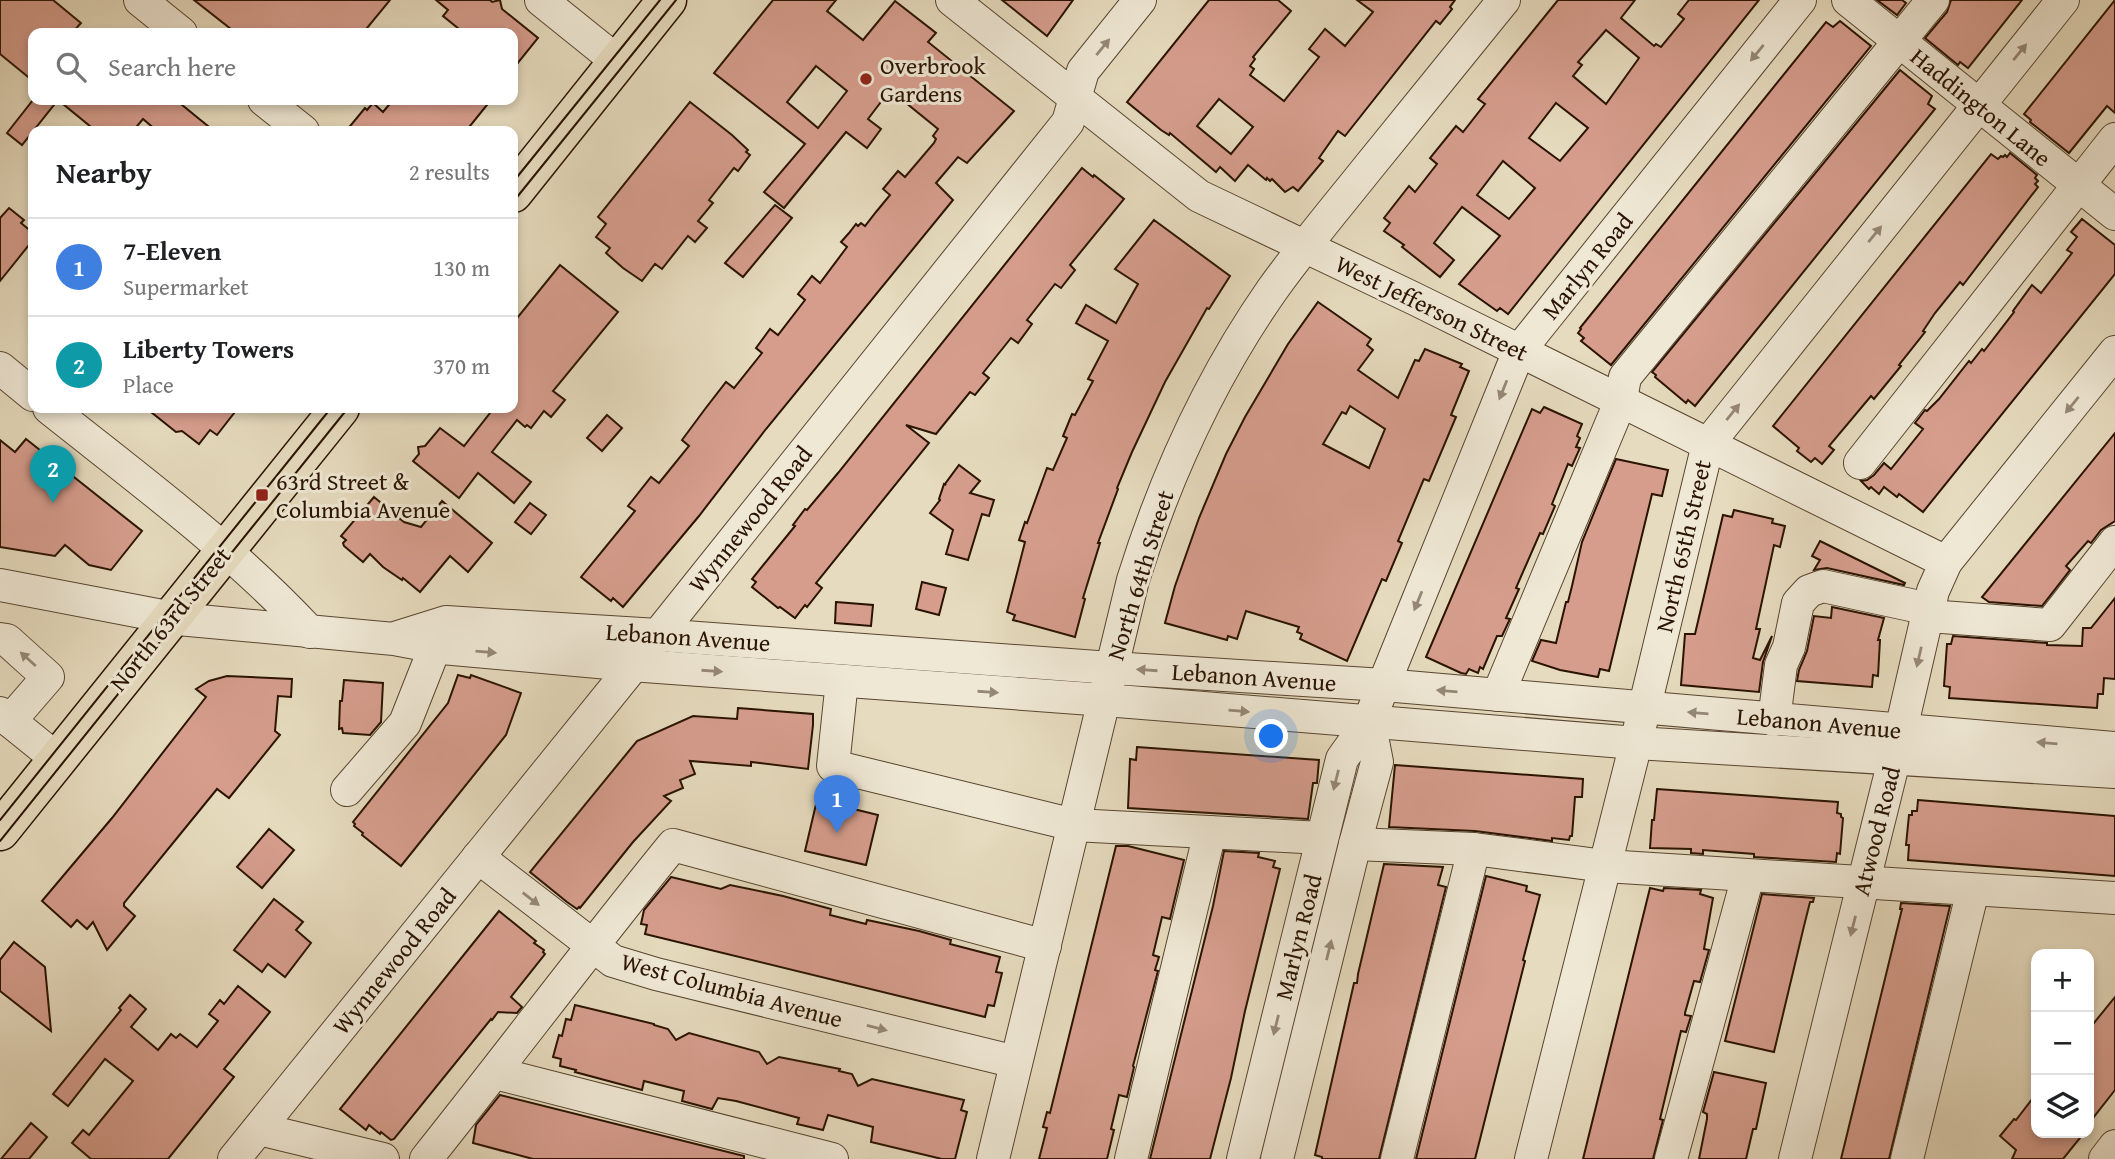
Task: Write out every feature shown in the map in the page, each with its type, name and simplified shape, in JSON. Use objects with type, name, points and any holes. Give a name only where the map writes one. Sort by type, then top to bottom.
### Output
[{"type":"main road","points":[[518,186],[667,0]]},
{"type":"main road","name":"North 63rd Street","points":[[0,831],[336,413]]},
{"type":"street","points":[[140,0],[175,28]]},
{"type":"street","points":[[541,0],[618,62]]},
{"type":"street","name":"West Jefferson Street","points":[[952,0],[1199,196],[1621,400],[1946,562]]},
{"type":"street","name":"Wynnewood Road","points":[[234,1159],[1068,122],[1083,71],[1140,0]]},
{"type":"street","name":"North 64th Street","points":[[993,1159],[1133,580],[1162,495],[1190,432],[1235,349],[1272,292],[1305,246],[1504,0]]},
{"type":"street","name":"Marlyn Road","points":[[1243,1159],[1342,760],[1369,722],[1519,351],[1800,0]]},
{"type":"street","name":"Haddington Lane","points":[[1847,0],[2115,214]]},
{"type":"street","points":[[1499,695],[1621,400],[1625,377],[1933,0]]},
{"type":"street","name":"North 65th Street","points":[[1531,1159],[1708,443],[2063,0]]},
{"type":"street","points":[[270,105],[297,126]]},
{"type":"street","points":[[1860,463],[2115,139]]},
{"type":"street","name":"Atwood Road","points":[[1795,1159],[1933,592],[1946,562],[2115,352]]},
{"type":"street","points":[[0,368],[28,391]]},
{"type":"street","points":[[55,413],[226,550],[279,598],[310,632]]},
{"type":"street","points":[[1774,720],[1781,666],[1789,647],[1798,603],[1809,591],[1823,586],[1928,612],[2050,625],[2115,542]]},
{"type":"street","name":"Lebanon Avenue","points":[[0,586],[171,617],[394,639],[435,647],[631,665],[1636,743],[1897,745],[2114,761]]},
{"type":"street","name":"Lebanon Avenue","points":[[394,639],[446,622],[1384,685],[1774,720],[1897,745]]},
{"type":"street","points":[[0,639],[7,640],[48,677],[5,717],[57,759]]},
{"type":"street","points":[[347,790],[405,723],[435,647]]},
{"type":"street","points":[[931,687],[933,655]]},
{"type":"street","points":[[842,681],[833,766],[1074,825],[1322,838]]},
{"type":"street","name":"Marlyn Road","points":[[1277,1159],[1377,762],[1369,722]]},
{"type":"street","points":[[1131,1159],[1210,832]]},
{"type":"street","points":[[1355,844],[1474,849],[1605,866],[2115,898]]},
{"type":"street","points":[[426,1159],[673,845],[1045,946]]},
{"type":"street","points":[[1397,1159],[1474,849]]},
{"type":"street","name":"West Columbia Avenue","points":[[478,857],[613,961],[656,974],[1016,1062]]},
{"type":"street","points":[[1671,1159],[1748,876]]},
{"type":"street","points":[[1908,1159],[1973,890]]},
{"type":"street","points":[[495,1073],[832,1159]]},
{"type":"street","points":[[259,1129],[383,1159]]},
{"type":"street","points":[[2105,1159],[2115,1146]]},
{"type":"building","points":[[0,0],[53,0],[81,23],[76,28],[28,28],[28,77],[0,54]]},
{"type":"building","points":[[194,0],[390,0],[367,28],[230,28]]},
{"type":"building","points":[[436,0],[500,0],[502,9],[538,38],[518,63],[518,28],[458,28],[443,16],[448,10]]},
{"type":"building","points":[[773,0],[836,0],[827,11],[863,40],[895,1],[936,33],[928,42],[1014,111],[967,163],[958,157],[936,183],[953,200],[623,607],[581,577],[635,511],[628,506],[651,477],[659,483],[689,446],[682,440],[726,382],[734,388],[762,353],[756,348],[770,329],[778,335],[805,300],[798,294],[812,276],[820,283],[847,247],[841,242],[856,224],[865,226],[890,195],[883,189],[898,171],[905,177],[934,143],[936,139],[933,136],[938,129],[890,90],[868,119],[881,129],[867,148],[846,132],[784,208],[764,192],[805,144],[714,73]],"holes":[[[816,66],[847,91],[818,128],[787,102]]]},
{"type":"building","points":[[1002,0],[1073,0],[1047,36]]},
{"type":"building","points":[[1209,0],[1278,0],[1291,11],[1253,57],[1255,59],[1250,66],[1254,69],[1250,75],[1284,101],[1319,57],[1309,49],[1325,29],[1345,46],[1373,12],[1357,0],[1455,0],[1450,7],[1452,9],[1440,24],[1436,21],[1345,136],[1338,131],[1319,158],[1323,161],[1298,191],[1293,187],[1285,192],[1272,179],[1266,180],[1248,165],[1235,181],[1220,167],[1216,172],[1170,133],[1169,135],[1161,130],[1127,102]],"holes":[[[1219,99],[1253,127],[1231,154],[1197,126]]]},
{"type":"building","points":[[1558,0],[1635,0],[1621,18],[1654,46],[1656,44],[1661,47],[1684,19],[1678,14],[1689,0],[1759,0],[1508,314],[1500,308],[1497,311],[1459,284],[1500,236],[1462,207],[1434,243],[1454,260],[1440,277],[1384,231],[1390,223],[1384,218],[1409,186],[1415,192],[1437,164],[1430,158],[1456,126],[1463,132],[1485,104],[1478,99]],"holes":[[[1606,30],[1639,58],[1606,104],[1573,76],[1582,65],[1578,62]],[[1556,103],[1588,128],[1560,161],[1529,138]],[[1503,161],[1535,188],[1509,219],[1477,195]]]},
{"type":"building","points":[[1877,0],[1902,0],[1906,3],[1897,15]]},
{"type":"building","points":[[1951,0],[2022,0],[1968,68],[1960,62],[1958,65],[1925,38],[1947,12]]},
{"type":"building","points":[[2115,0],[2115,113],[2107,106],[2069,153],[2030,122],[2024,114]]},
{"type":"building","points":[[1840,21],[1871,46],[1611,365],[1581,341],[1584,338],[1578,333],[1580,328],[1826,22],[1833,27]]},
{"type":"building","points":[[1900,70],[1932,96],[1928,104],[1935,109],[1695,406],[1688,400],[1686,403],[1652,372]]},
{"type":"building","points":[[690,102],[732,135],[750,155],[738,171],[734,168],[709,200],[713,203],[698,221],[707,228],[695,242],[688,236],[662,269],[655,264],[642,281],[606,253],[610,248],[596,237],[606,224],[598,217]]},
{"type":"building","points":[[29,105],[54,105],[37,126],[28,126],[28,138],[22,145],[7,133]]},
{"type":"building","points":[[64,105],[182,105],[208,126],[151,126],[143,119],[137,126],[90,126]]},
{"type":"building","points":[[371,105],[383,112],[389,105],[487,105],[470,126],[350,126],[365,108],[367,110]]},
{"type":"building","points":[[2010,153],[2037,175],[2035,178],[2038,181],[2035,184],[2038,187],[1963,285],[1960,282],[1935,313],[1923,331],[1925,332],[1899,365],[1901,366],[1874,399],[1871,396],[1829,446],[1834,450],[1822,464],[1815,458],[1811,462],[1773,426],[1991,154],[1998,159],[2005,155],[2007,157]]},
{"type":"building","points":[[1082,168],[1124,199],[1070,265],[1075,270],[1061,288],[1055,284],[1027,320],[1032,324],[1018,343],[1011,338],[983,373],[989,378],[975,395],[970,392],[936,434],[906,425],[929,443],[816,583],[822,588],[807,607],[805,605],[795,618],[778,608],[752,587],[756,582],[752,579],[795,526],[793,525],[805,509],[807,510],[838,473]]},
{"type":"building","points":[[775,205],[792,218],[743,277],[725,263]]},
{"type":"building","points":[[9,208],[24,220],[21,223],[28,229],[28,246],[0,281],[0,218]]},
{"type":"building","points":[[2082,219],[2115,245],[2115,274],[1923,512],[1899,494],[1897,497],[1884,487],[1879,494],[1871,487],[1869,489],[1861,481],[1874,475],[1884,463],[1891,469],[1923,429],[1915,423],[1925,410],[1939,399],[1969,361],[1971,363],[1982,349],[1984,351],[2032,285],[2041,293],[2072,253],[2067,250],[2077,237],[2071,232]]},
{"type":"building","points":[[1154,220],[1230,276],[1209,309],[1207,308],[1165,382],[1132,452],[1098,543],[1075,637],[1013,620],[1015,615],[1007,612],[1025,542],[1019,540],[1047,468],[1053,470],[1067,438],[1063,436],[1072,414],[1075,415],[1093,381],[1088,379],[1108,341],[1076,323],[1086,305],[1116,323],[1138,284],[1115,269]]},
{"type":"building","points":[[560,265],[618,312],[553,391],[565,400],[551,417],[544,411],[531,428],[527,425],[525,427],[517,420],[492,452],[531,482],[514,503],[478,473],[459,498],[413,461],[419,454],[418,447],[425,446],[440,428],[464,446],[490,413],[518,413],[518,317]]},
{"type":"building","points":[[1318,302],[1371,339],[1367,345],[1373,350],[1358,370],[1398,398],[1415,360],[1419,361],[1425,349],[1462,364],[1460,367],[1469,371],[1451,415],[1456,417],[1429,481],[1423,481],[1398,541],[1402,543],[1386,581],[1382,579],[1347,661],[1300,639],[1302,634],[1297,632],[1299,627],[1246,611],[1237,639],[1228,636],[1227,640],[1165,623],[1199,518],[1226,454],[1288,344]],"holes":[[[1350,406],[1385,429],[1369,468],[1323,444],[1342,412],[1346,414]]]},
{"type":"building","points":[[1544,407],[1582,424],[1576,447],[1580,448],[1572,466],[1568,464],[1552,504],[1555,506],[1516,588],[1519,589],[1506,618],[1510,619],[1502,636],[1497,636],[1483,669],[1480,667],[1478,673],[1469,669],[1466,674],[1461,673],[1426,657],[1532,409],[1540,413]]},
{"type":"building","points":[[152,413],[234,413],[217,435],[210,430],[199,444],[182,431],[176,432]]},
{"type":"building","points":[[607,415],[622,428],[602,451],[587,438]]},
{"type":"building","points":[[2115,433],[2115,521],[2101,530],[2091,543],[2088,541],[2066,566],[2070,570],[2042,606],[1989,602],[1982,597]]},
{"type":"building","points":[[26,439],[142,531],[111,570],[89,565],[65,545],[55,556],[0,547],[0,440],[15,452]]},
{"type":"building","points":[[1616,459],[1668,470],[1662,496],[1652,494],[1609,671],[1600,669],[1598,677],[1560,670],[1532,661],[1541,640],[1556,643],[1582,542]]},
{"type":"building","points":[[959,465],[980,481],[970,493],[994,500],[989,516],[982,514],[968,560],[946,554],[953,530],[930,513],[940,500],[944,484],[946,485]]},
{"type":"building","points":[[374,497],[404,522],[421,527],[442,501],[492,543],[468,572],[450,556],[420,592],[383,567],[370,554],[363,562],[344,546],[346,540],[341,536]]},
{"type":"building","points":[[530,503],[546,515],[531,534],[515,522]]},
{"type":"building","points":[[1734,510],[1773,519],[1772,523],[1785,526],[1780,547],[1774,545],[1756,629],[1760,629],[1753,658],[1760,660],[1772,636],[1763,662],[1759,692],[1681,685],[1685,634],[1695,634],[1723,515],[1732,517]]},
{"type":"building","points":[[1820,541],[1905,583],[1904,585],[1827,568],[1814,570],[1820,560],[1812,556]]},
{"type":"building","points":[[922,582],[946,588],[939,615],[916,609]]},
{"type":"building","points":[[2115,598],[2115,679],[2104,678],[2103,694],[2098,694],[2097,708],[1949,698],[1950,687],[1944,686],[1947,644],[1951,644],[1953,636],[2082,646],[2083,628],[2091,628]]},
{"type":"building","points":[[836,602],[873,605],[871,626],[835,623]]},
{"type":"building","points":[[1832,607],[1884,618],[1878,640],[1878,676],[1873,675],[1872,687],[1797,681],[1814,616],[1831,618]]},
{"type":"building","points":[[458,675],[470,678],[471,675],[521,693],[506,735],[401,866],[362,835],[353,822],[448,703]]},
{"type":"building","points":[[227,676],[292,679],[291,697],[278,696],[275,731],[280,735],[229,798],[217,789],[124,903],[135,916],[107,950],[93,922],[87,929],[77,920],[71,927],[42,901],[112,818],[206,697],[196,689],[209,681]]},
{"type":"building","points":[[344,680],[383,683],[381,722],[370,735],[343,733],[342,728],[339,729]]},
{"type":"building","points":[[738,708],[813,714],[808,769],[751,762],[751,766],[690,761],[695,774],[680,780],[683,788],[664,796],[671,801],[633,842],[580,908],[577,909],[567,902],[530,872],[637,741],[693,716],[737,719]]},
{"type":"building","points":[[1137,747],[1319,760],[1317,783],[1313,783],[1308,819],[1128,808],[1130,759],[1136,760]]},
{"type":"building","points":[[1395,765],[1583,779],[1582,797],[1575,797],[1572,836],[1569,840],[1552,838],[1552,841],[1475,831],[1389,827]]},
{"type":"building","points":[[1657,789],[1838,802],[1837,813],[1843,818],[1840,854],[1837,853],[1836,862],[1650,848]]},
{"type":"building","points":[[817,800],[878,815],[866,865],[805,851]]},
{"type":"building","points":[[1918,800],[2115,816],[2115,876],[1908,860],[1909,845],[1906,845],[1909,815],[1912,815],[1912,811],[1917,811]]},
{"type":"building","points":[[269,829],[294,850],[262,888],[237,867]]},
{"type":"building","points":[[1116,846],[1128,846],[1184,860],[1170,919],[1162,917],[1153,955],[1159,957],[1155,970],[1158,971],[1127,1097],[1119,1095],[1107,1159],[1039,1159],[1047,1128],[1043,1127],[1047,1112],[1050,1113]]},
{"type":"building","points":[[1224,851],[1259,853],[1258,857],[1275,861],[1273,867],[1280,869],[1231,1078],[1210,1159],[1150,1159],[1213,906]]},
{"type":"building","points":[[1384,864],[1443,867],[1438,885],[1446,887],[1379,1159],[1322,1159],[1315,1155]]},
{"type":"building","points":[[1486,876],[1527,886],[1526,891],[1540,895],[1523,960],[1525,961],[1475,1159],[1416,1159]]},
{"type":"building","points":[[671,877],[721,889],[730,885],[783,896],[831,909],[830,915],[866,924],[867,920],[919,931],[951,940],[950,944],[1000,957],[996,972],[1002,973],[994,1006],[988,1005],[985,1017],[645,934],[647,925],[641,924],[644,910]]},
{"type":"building","points":[[1650,888],[1663,891],[1664,888],[1701,890],[1700,894],[1713,898],[1704,949],[1709,950],[1700,982],[1694,981],[1685,1013],[1691,1016],[1686,1032],[1681,1031],[1653,1159],[1583,1159]]},
{"type":"building","points":[[1762,894],[1814,898],[1813,902],[1810,902],[1774,1052],[1725,1041]]},
{"type":"building","points":[[274,899],[303,922],[296,930],[311,943],[285,977],[268,964],[262,972],[234,950]]},
{"type":"building","points":[[1901,903],[1950,906],[1889,1159],[1841,1159],[1902,909]]},
{"type":"building","points":[[499,911],[536,941],[534,943],[544,950],[545,954],[511,997],[522,1007],[517,1013],[498,1012],[491,1019],[394,1139],[391,1140],[381,1132],[380,1134],[369,1125],[366,1130],[340,1109]]},
{"type":"building","points":[[14,942],[45,967],[51,1031],[0,991],[0,960]]},
{"type":"building","points":[[238,986],[270,1012],[224,1069],[234,1077],[168,1159],[91,1159],[72,1143],[83,1130],[89,1135],[133,1081],[105,1059],[68,1106],[53,1094],[121,1010],[119,1008],[130,995],[146,1009],[131,1027],[158,1050],[171,1034],[176,1038],[180,1034],[197,1047],[218,1021],[209,1014],[220,1000],[224,1004]]},
{"type":"building","points":[[2115,997],[2115,1090],[2094,1117],[2094,1075],[2094,1023]]},
{"type":"building","points":[[575,1005],[654,1024],[668,1029],[676,1040],[689,1033],[759,1052],[767,1064],[779,1057],[840,1069],[839,1071],[852,1074],[858,1086],[872,1079],[964,1100],[961,1110],[967,1112],[955,1159],[942,1159],[871,1142],[873,1127],[828,1115],[823,1130],[797,1124],[799,1118],[736,1101],[718,1098],[712,1109],[682,1101],[684,1091],[644,1081],[642,1090],[560,1066],[561,1059],[553,1057],[559,1035],[562,1036],[566,1019],[571,1020]]},
{"type":"building","points":[[1714,1072],[1766,1083],[1746,1159],[1699,1159],[1707,1119],[1707,1114],[1703,1112]]},
{"type":"building","points":[[500,1095],[744,1156],[744,1159],[533,1159],[473,1143],[476,1125]]},
{"type":"building","points":[[2031,1100],[2031,1138],[2080,1138],[2063,1159],[2012,1159],[2016,1150],[2000,1136],[2014,1119],[2016,1120]]},
{"type":"building","points":[[31,1123],[47,1137],[29,1159],[1,1159]]},
{"type":"tram line","points":[[518,176],[660,0]]},
{"type":"tram line","points":[[518,196],[676,0]]},
{"type":"tram line","points":[[0,820],[327,413]]},
{"type":"tram line","points":[[0,841],[344,413]]},
{"type":"place","name":"Overbrook Gardens","points":[[866,79]]},
{"type":"place","name":"63rd Street & Columbia Avenue","points":[[262,495]]},
{"type":"place","name":"Liberty Towers","points":[[53,503]]},
{"type":"place","name":"7-Eleven","points":[[837,833]]}]
